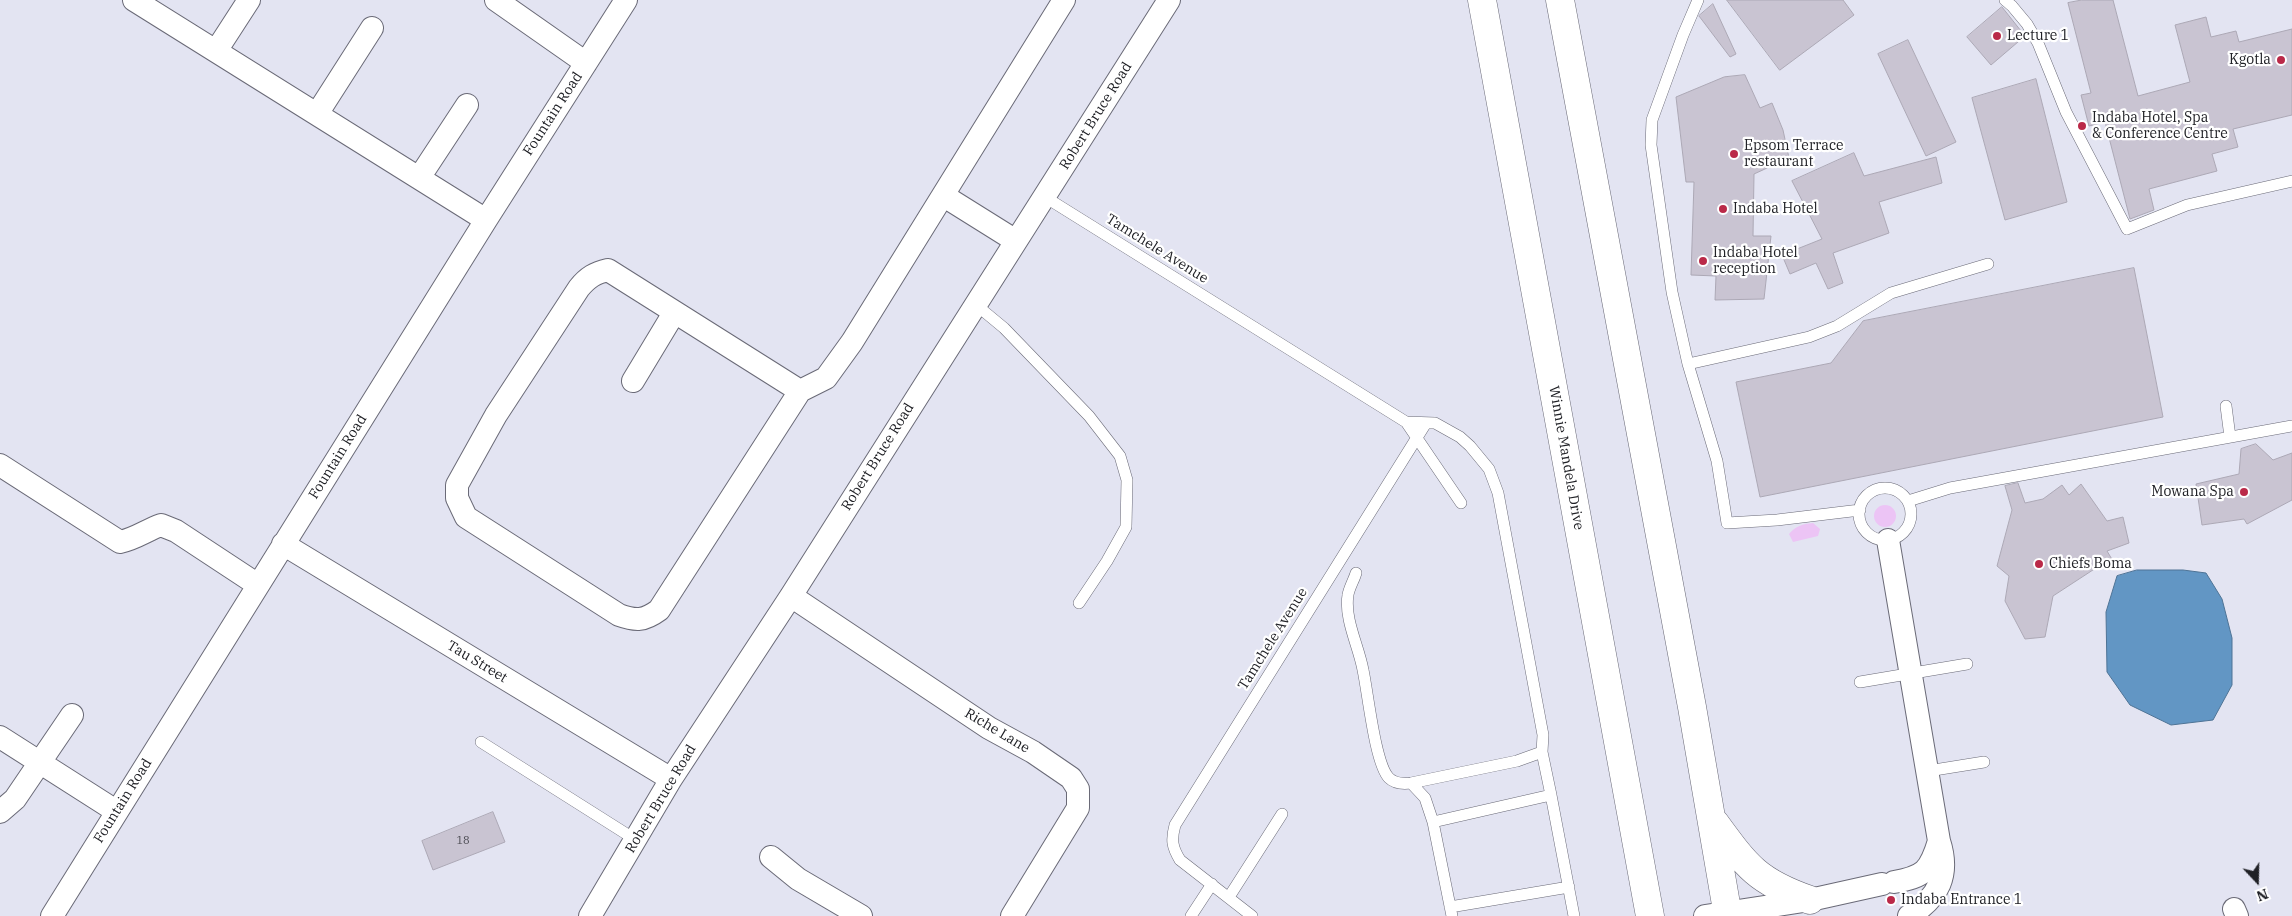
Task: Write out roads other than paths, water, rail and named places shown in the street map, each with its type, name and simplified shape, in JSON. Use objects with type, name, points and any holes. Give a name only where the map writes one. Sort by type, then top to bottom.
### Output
[{"type":"main road","name":"Winnie Mandela Drive","points":[[1482,0],[1650,916]]},
{"type":"main road","points":[[1560,0],[1712,818],[1721,915]]},
{"type":"main road","points":[[1712,818],[1744,862],[1764,880],[1783,890],[1810,900]]},
{"type":"street","points":[[134,0],[486,220]]},
{"type":"street","points":[[216,51],[249,0]]},
{"type":"street","name":"Fountain Road","points":[[52,916],[486,220],[626,0]]},
{"type":"street","points":[[800,391],[608,270],[597,273],[586,279],[496,415],[456,485],[457,498],[466,517],[619,615],[632,620],[642,620],[659,610],[800,391],[826,378],[852,342],[1064,0]]},
{"type":"street","name":"Robert Bruce Road","points":[[590,916],[671,779],[791,596],[1169,0]]},
{"type":"street","points":[[509,3],[586,63]]},
{"type":"street","points":[[316,114],[372,28]]},
{"type":"street","points":[[419,178],[467,105]]},
{"type":"street","points":[[944,196],[1016,241]]},
{"type":"street","points":[[634,381],[674,313]]},
{"type":"street","points":[[0,465],[120,542],[133,540],[143,531],[161,525],[258,585]]},
{"type":"street","points":[[1888,540],[1939,841],[1945,858],[1943,875],[1934,895],[1922,908],[1909,916]]},
{"type":"street","name":"Tau Street","points":[[283,544],[671,779]]},
{"type":"street","name":"Riche Lane","points":[[791,596],[989,728],[1033,752],[1071,778],[1078,789],[1078,808],[1012,916]]},
{"type":"street","points":[[0,812],[15,798],[72,715]]},
{"type":"street","points":[[0,737],[116,812]]},
{"type":"street","points":[[1721,915],[1810,900],[1918,877],[1934,860],[1939,841]]},
{"type":"street","points":[[772,857],[798,879],[861,916]]},
{"type":"lane","points":[[1698,0],[1652,120],[1651,145],[1672,292],[1688,364],[1716,462],[1727,523],[1777,520],[1860,510]]},
{"type":"lane","points":[[2004,0],[2028,24],[2038,43],[2066,112],[2127,229],[2187,205],[2292,181]]},
{"type":"lane","name":"Tamchele Avenue","points":[[1045,197],[1406,422],[1416,437]]},
{"type":"lane","points":[[1688,364],[1809,337],[1838,326],[1890,293],[1988,264]]},
{"type":"lane","points":[[975,304],[1004,328],[1083,409],[1120,456],[1127,480],[1126,527],[1107,561],[1079,603]]},
{"type":"lane","points":[[2226,406],[2230,437]]},
{"type":"lane","name":"Tamchele Avenue","points":[[1406,422],[1426,423]]},
{"type":"lane","name":"Tamchele Avenue","points":[[1212,884],[1180,860],[1171,840],[1175,825],[1426,423]]},
{"type":"lane","points":[[1426,423],[1435,423],[1460,437],[1470,446],[1489,469],[1498,494],[1543,735],[1544,746],[1542,752],[1552,795],[1574,916]]},
{"type":"lane","points":[[1908,501],[1950,488],[2292,426]]},
{"type":"lane","points":[[1416,437],[1461,503]]},
{"type":"lane","points":[[1880,489],[1896,491],[1908,501],[1911,509],[1908,526],[1904,533],[1888,540],[1873,537],[1866,532],[1860,518],[1860,510],[1867,497],[1880,489]]},
{"type":"lane","points":[[1356,573],[1348,594],[1349,611],[1363,669],[1373,728],[1388,778],[1401,784],[1411,783],[1517,761],[1542,752]]},
{"type":"lane","points":[[1860,682],[1967,664]]},
{"type":"lane","points":[[482,742],[636,840]]},
{"type":"lane","points":[[1928,771],[1984,762]]},
{"type":"lane","points":[[1411,783],[1424,798],[1433,822],[1451,912],[1569,887]]},
{"type":"lane","points":[[1433,822],[1552,795]]},
{"type":"lane","points":[[1229,897],[1282,814]]},
{"type":"lane","points":[[1191,916],[1212,884],[1252,916]]},
{"type":"water","points":[[2137,570],[2183,570],[2206,573],[2222,599],[2232,638],[2232,685],[2213,720],[2171,725],[2130,705],[2107,672],[2106,612],[2117,576]]},
{"type":"place","name":"Lecture 1","points":[[1997,36]]},
{"type":"place","name":"Kgotla","points":[[2281,60]]},
{"type":"place","name":"Indaba Hotel, Spa & Conference Centre","points":[[2082,126]]},
{"type":"place","name":"Epsom Terrace restaurant","points":[[1734,154]]},
{"type":"place","name":"Indaba Hotel","points":[[1723,209]]},
{"type":"place","name":"Indaba Hotel reception","points":[[1703,261]]},
{"type":"place","name":"Mowana Spa","points":[[2244,492]]},
{"type":"place","name":"Chiefs Boma","points":[[2039,564]]},
{"type":"place","name":"Indaba Entrance 1","points":[[1891,900]]}]
